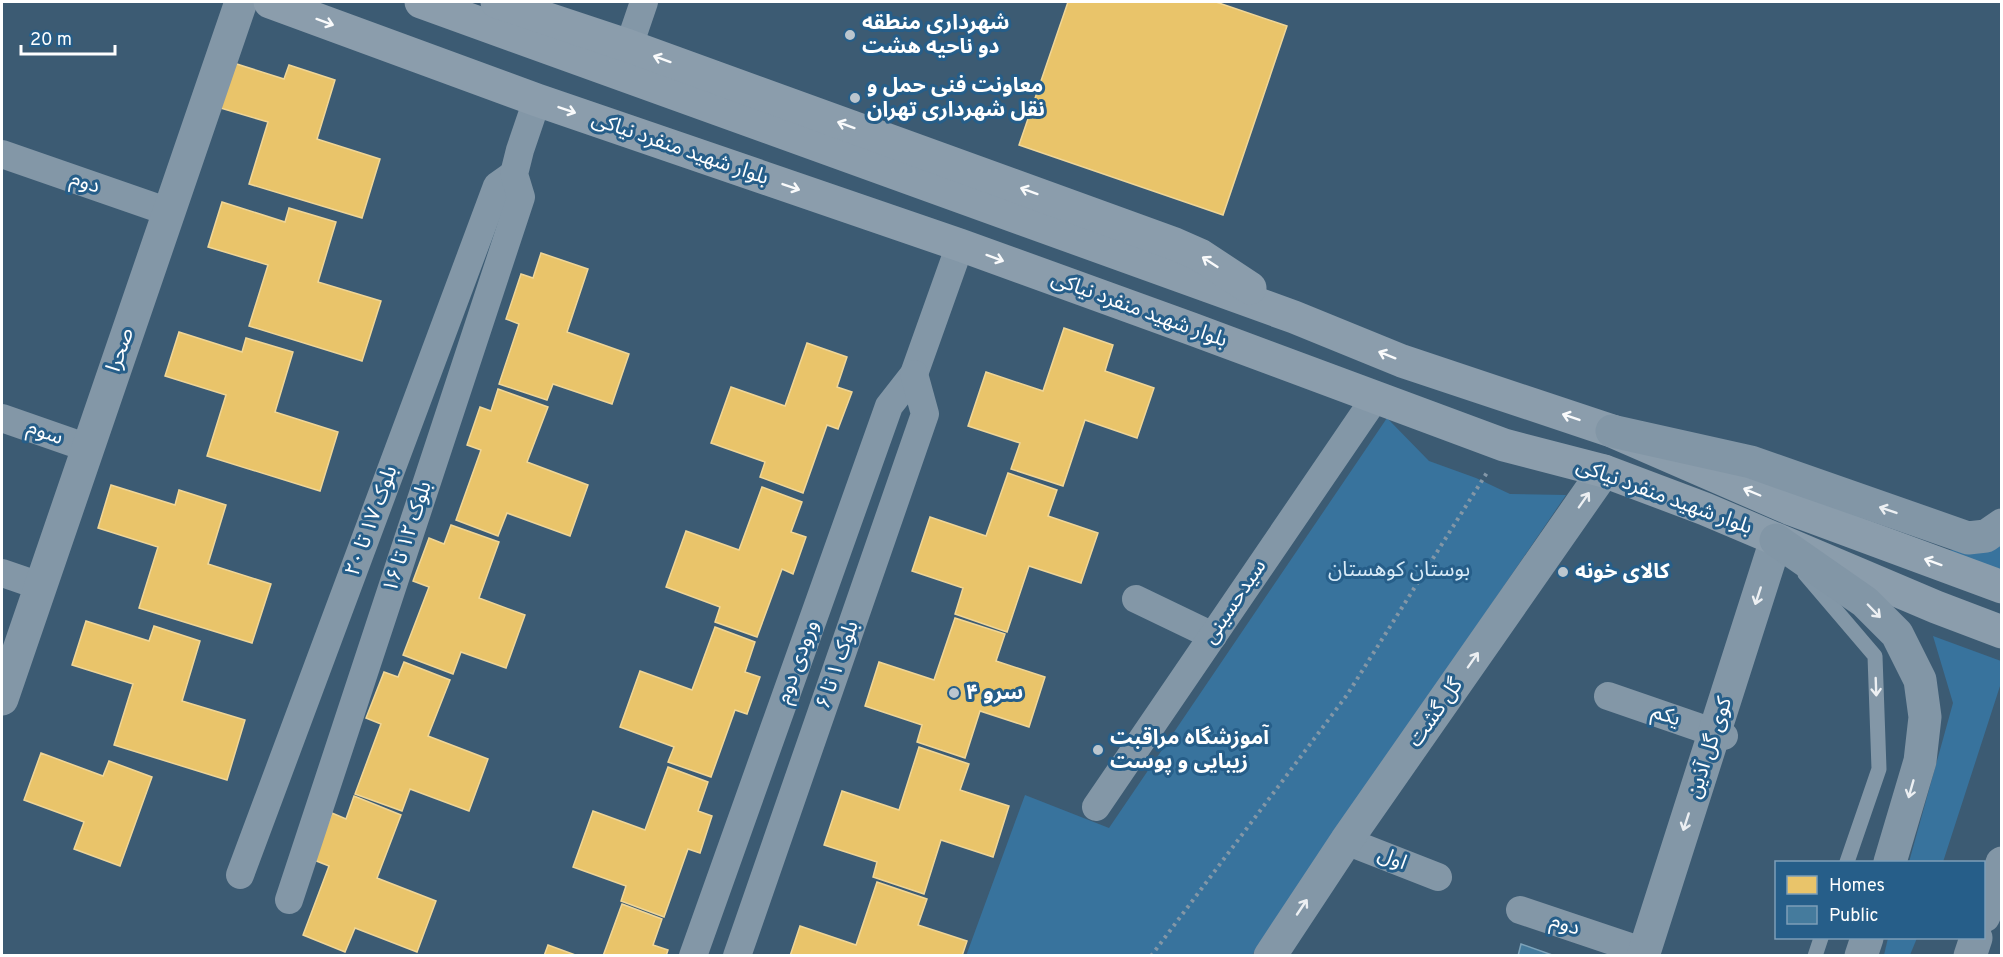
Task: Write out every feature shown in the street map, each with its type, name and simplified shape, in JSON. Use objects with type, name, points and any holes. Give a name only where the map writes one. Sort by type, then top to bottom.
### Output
[{"type":"highway","points":[[1612,431],[1751,462],[1968,538],[1986,536],[2001,525]]},
{"type":"highway","points":[[1776,540],[1865,602],[1897,634],[1920,680],[1925,717],[1920,761],[1890,861]]},
{"type":"highway","points":[[1985,910],[2001,863]]},
{"type":"highway","points":[[1861,956],[1866,939]]},
{"type":"highway","points":[[1970,956],[1976,939]]},
{"type":"main road","name":"بلوار شهید منفرد نیاکی","points":[[270,2],[537,100],[960,245],[1504,445],[1604,471],[1705,509],[2001,632]]},
{"type":"main road","name":"بلوار شهید منفرد نیاکی","points":[[421,2],[1294,317],[1401,361],[1612,431],[1791,509],[1995,585]]},
{"type":"main road","points":[[497,2],[533,7],[629,46],[1176,244],[1200,255],[1294,317]]},
{"type":"street","name":"صحرا","points":[[2,699],[241,2]]},
{"type":"street","points":[[629,46],[644,2]]},
{"type":"street","points":[[514,174],[537,100]]},
{"type":"street","name":"دوم","points":[[2,154],[169,212]]},
{"type":"street","name":"بلوک ۱۷ تا ۲۰","points":[[240,875],[497,186],[514,174]]},
{"type":"street","name":"بلوک ۱۲ تا ۱۶","points":[[289,900],[521,197],[514,174]]},
{"type":"street","name":"ورودی دوم","points":[[693,956],[889,406],[914,374],[960,245]]},
{"type":"street","name":"بلوک ۱ تا ۶","points":[[737,956],[925,414],[914,374]]},
{"type":"street","name":"سیدحسینی","points":[[1096,807],[1375,398]]},
{"type":"street","name":"سوم","points":[[2,418],[87,448]]},
{"type":"street","name":"گل گشت","points":[[1270,956],[1346,841],[1604,471]]},
{"type":"street","name":"کوی گل آذین","points":[[1644,954],[1719,735],[1776,540]]},
{"type":"street","points":[[2,573],[40,586]]},
{"type":"street","points":[[1136,599],[1213,636]]},
{"type":"street","name":"یکم","points":[[1608,696],[1719,735]]},
{"type":"street","name":"اول","points":[[1346,841],[1438,877]]},
{"type":"street","name":"دوم","points":[[1520,910],[1644,954]]},
{"type":"lane","points":[[1776,540],[1875,656],[1879,769],[1847,861]]},
{"type":"lane","points":[[1815,956],[1821,939]]},
{"type":"path","points":[[1151,956],[1347,695],[1504,445]]},
{"type":"green space","name":"بوستان کوهستان","points":[[1387,418],[1429,461],[1476,478],[1510,494],[1566,495],[1252,955],[966,956],[1025,795],[1109,828]]},
{"type":"green space","points":[[2001,541],[2001,573],[1940,551],[1980,548]]},
{"type":"green space","points":[[1933,636],[2001,661],[2001,683],[1943,861],[1909,861],[1953,703]]},
{"type":"green space","points":[[1888,939],[1917,939],[1910,955],[1884,955]]},
{"type":"building: Homes","points":[[1068,2],[1216,2],[1287,26],[1223,215],[1019,145]]},
{"type":"building: Homes","points":[[221,59],[284,79],[289,65],[335,80],[317,139],[380,159],[362,218],[249,184],[268,122],[207,104]]},
{"type":"building: Homes","points":[[222,202],[285,222],[289,208],[336,222],[318,282],[381,301],[362,361],[249,326],[268,265],[208,247]]},
{"type":"building: Homes","points":[[541,253],[588,269],[567,332],[629,354],[612,404],[553,384],[547,400],[499,384],[519,324],[506,319],[521,274],[533,278]]},
{"type":"building: Homes","points":[[1064,328],[1113,345],[1105,371],[1154,388],[1137,438],[1085,420],[1063,486],[1011,469],[1020,443],[968,426],[986,372],[1043,391]]},
{"type":"building: Homes","points":[[179,332],[242,352],[246,338],[293,352],[275,412],[338,432],[320,491],[207,456],[226,395],[165,376]]},
{"type":"building: Homes","points":[[807,343],[847,357],[837,387],[852,392],[838,429],[827,425],[803,493],[760,477],[765,462],[711,443],[731,387],[785,406]]},
{"type":"building: Homes","points":[[498,389],[548,407],[527,462],[588,485],[570,536],[507,513],[498,536],[456,520],[481,450],[467,445],[480,407],[491,411]]},
{"type":"building: Homes","points":[[1008,473],[1057,490],[1048,516],[1098,533],[1081,583],[1029,566],[1007,632],[955,614],[963,588],[912,571],[930,517],[986,536]]},
{"type":"building: Homes","points":[[111,485],[175,505],[179,490],[226,505],[208,564],[271,584],[252,643],[139,608],[158,547],[98,528]]},
{"type":"building: Homes","points":[[762,487],[802,502],[791,532],[806,537],[793,574],[782,569],[757,637],[715,622],[720,607],[666,587],[686,531],[739,550]]},
{"type":"building: Homes","points":[[451,525],[499,542],[479,598],[525,615],[506,668],[461,652],[453,674],[403,655],[429,587],[413,581],[429,538],[444,544]]},
{"type":"building: Homes","name":"سرو ۴","points":[[955,618],[1005,634],[996,661],[1045,677],[1029,727],[980,711],[965,758],[917,742],[922,725],[865,706],[879,662],[934,680]]},
{"type":"building: Homes","points":[[86,621],[149,641],[154,626],[200,641],[182,701],[245,720],[227,780],[114,745],[133,684],[72,665]]},
{"type":"building: Homes","points":[[715,627],[755,642],[745,672],[760,677],[747,714],[735,710],[711,777],[668,762],[674,747],[620,727],[640,671],[692,690]]},
{"type":"building: Homes","points":[[404,662],[450,680],[428,736],[488,759],[469,811],[410,789],[402,811],[355,794],[381,724],[366,718],[384,672],[398,677]]},
{"type":"building: Homes","points":[[919,747],[969,764],[960,790],[1009,806],[993,857],[941,840],[924,894],[873,877],[877,862],[824,845],[842,791],[899,810]]},
{"type":"building: Homes","points":[[41,753],[103,776],[109,761],[152,777],[120,866],[74,849],[84,822],[24,800]]},
{"type":"building: Homes","points":[[668,767],[708,782],[698,811],[712,816],[700,853],[688,849],[664,917],[621,901],[626,886],[573,867],[593,811],[645,830]]},
{"type":"building: Homes","points":[[354,796],[401,815],[377,878],[436,901],[417,952],[355,928],[345,952],[303,935],[329,866],[314,860],[332,813],[346,819]]},
{"type":"building: Homes","points":[[877,882],[927,899],[918,925],[967,941],[962,956],[790,956],[800,926],[856,945]]},
{"type":"building: Homes","points":[[622,904],[662,919],[653,945],[668,950],[666,956],[603,956]]},
{"type":"building: Homes","points":[[548,945],[578,956],[544,956]]},
{"type":"building: Public","points":[[1521,944],[1555,956],[1518,956]]},
{"type":"place","name":"شهرداری منطقه دو ناحیه هشت","points":[[850,35]]},
{"type":"place","name":"معاونت فنی حمل و نقل شهرداری تهران","points":[[855,98]]},
{"type":"place","name":"کالای خونه","points":[[1563,572]]},
{"type":"place","name":"سرو ۴","points":[[954,693]]},
{"type":"place","name":"آموزشگاه مراقبت زیبایی و پوست","points":[[1098,750]]}]
